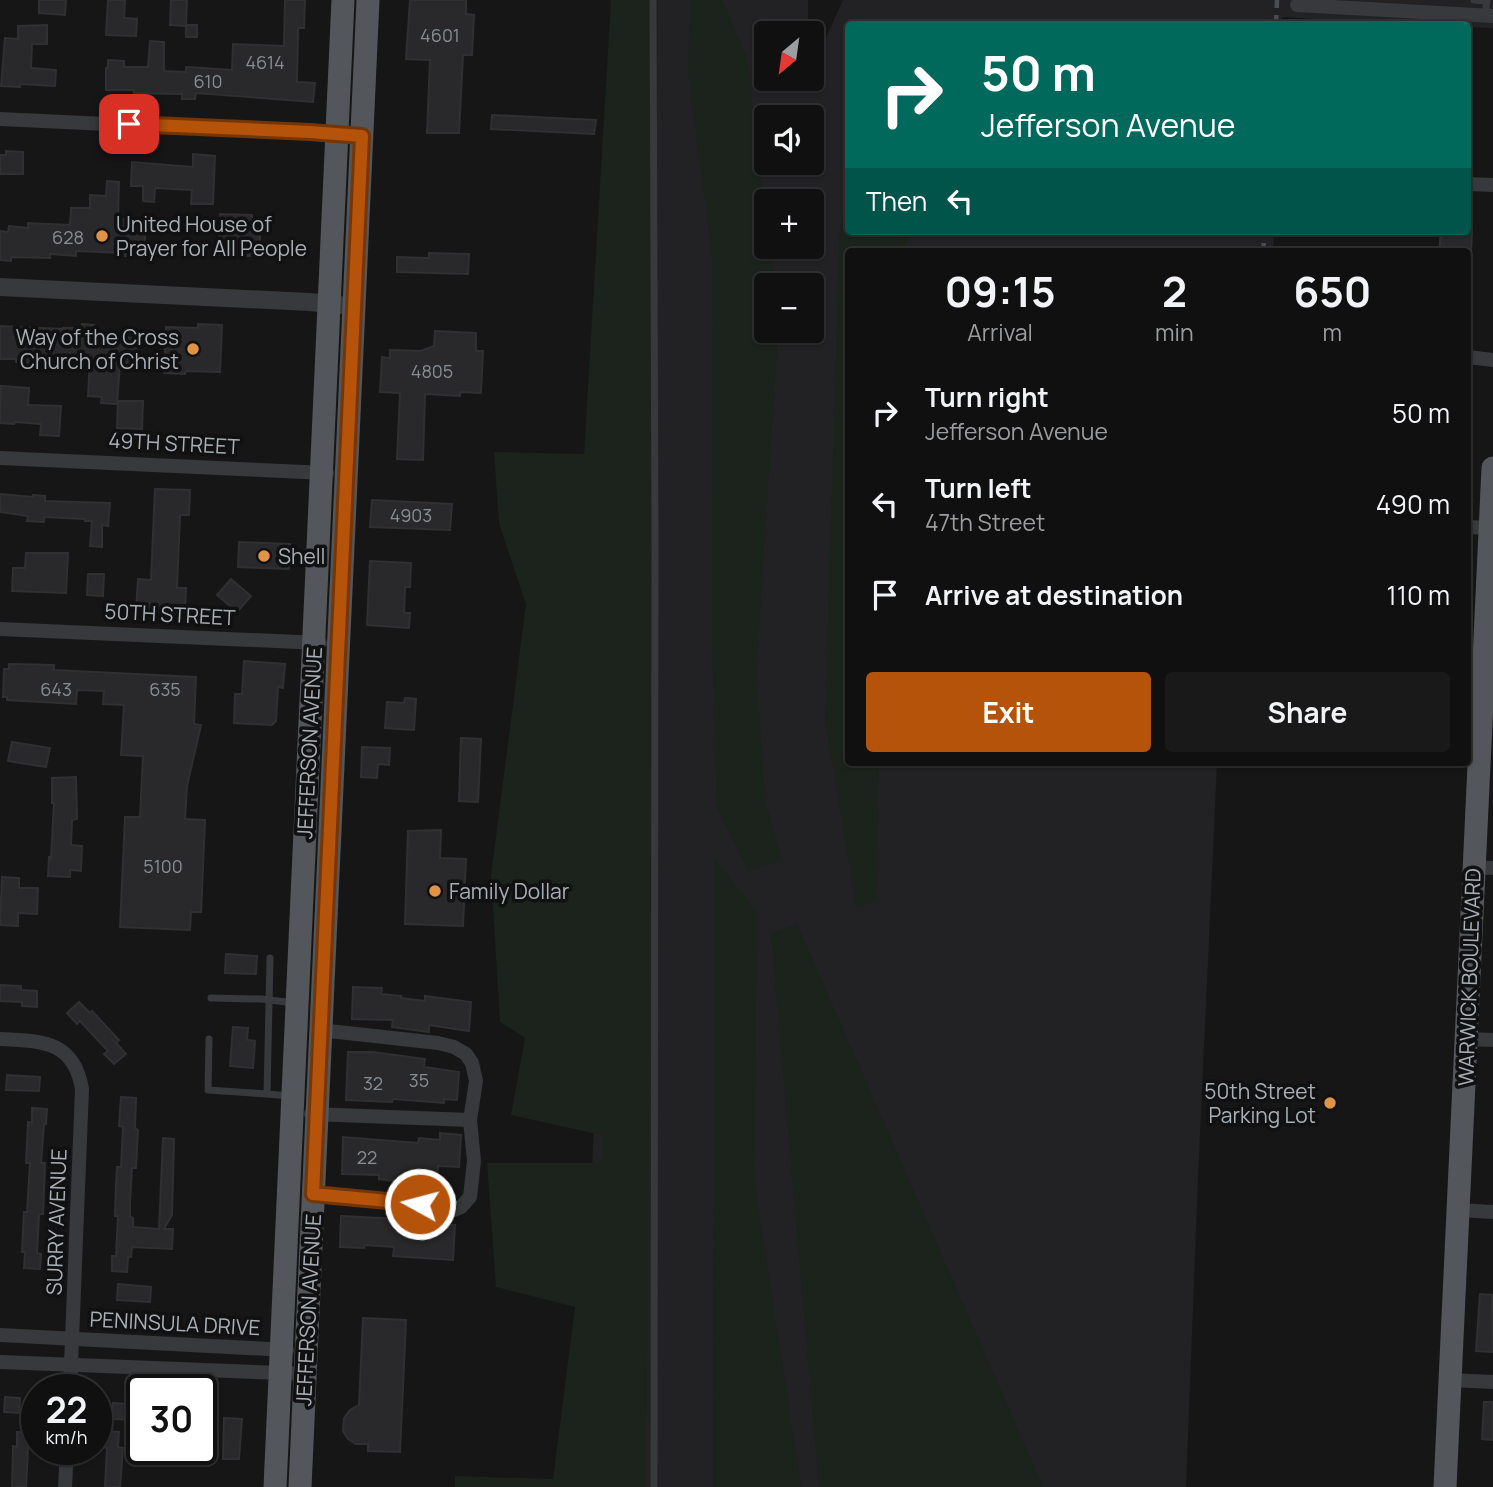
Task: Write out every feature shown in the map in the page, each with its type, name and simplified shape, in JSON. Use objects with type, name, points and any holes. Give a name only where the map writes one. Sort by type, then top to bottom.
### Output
[{"type":"main road","name":"JEFFERSON AVENUE","points":[[275,1487],[343,0]]},
{"type":"main road","name":"JEFFERSON AVENUE","points":[[300,1487],[368,0]]},
{"type":"main road","name":"WARWICK BOULEVARD","points":[[1445,1487],[1466,1039],[1484,868],[1477,732],[1481,701],[1484,528],[1493,468]]},
{"type":"street","points":[[1297,5],[1488,8]]},
{"type":"street","points":[[0,119],[362,136]]},
{"type":"street","points":[[1471,184],[1493,185]]},
{"type":"street","points":[[0,288],[354,306]]},
{"type":"street","points":[[1471,357],[1493,360]]},
{"type":"street","name":"49TH STREET","points":[[0,457],[346,474]]},
{"type":"street","name":"50TH STREET","points":[[0,629],[338,644]]},
{"type":"street","points":[[313,1194],[402,1201],[454,1210],[461,1208],[470,1197],[474,1161],[470,1120],[476,1081],[472,1063],[466,1054],[438,1043],[320,1030]]},
{"type":"street","name":"SURRY AVENUE","points":[[0,1039],[40,1041],[54,1046],[71,1059],[80,1079],[82,1089],[71,1374]]},
{"type":"street","points":[[1466,1039],[1493,1040]]},
{"type":"street","points":[[293,1105],[317,1114],[470,1120]]},
{"type":"street","points":[[1458,1210],[1493,1212]]},
{"type":"street","name":"PENINSULA DRIVE","points":[[0,1335],[306,1350]]},
{"type":"street","points":[[0,1362],[305,1374]]},
{"type":"street","points":[[1450,1380],[1493,1381]]},
{"type":"street","points":[[65,1487],[66,1465]]},
{"type":"lane","points":[[653,0],[654,1487]]},
{"type":"lane","points":[[1474,0],[1488,8]]},
{"type":"lane","points":[[300,929],[325,930]]},
{"type":"lane","points":[[267,1094],[270,958]]},
{"type":"lane","points":[[211,998],[298,1003]]},
{"type":"lane","points":[[209,1039],[208,1090],[267,1094],[293,1105]]},
{"type":"shaded area","points":[[611,0],[658,0],[646,1487],[455,1487],[455,1476],[553,1479],[575,1307],[496,1287],[487,1163],[601,1163],[601,1135],[511,1115],[525,1038],[500,1022],[491,875],[526,604],[499,523],[494,452],[584,454]]},
{"type":"shaded area","points":[[647,0],[808,0],[808,21],[754,21],[754,91],[824,91],[824,40],[843,0],[1493,0],[1493,28],[1471,27],[1471,21],[1347,21],[1282,17],[1282,21],[845,21],[845,235],[1274,235],[1273,248],[845,248],[845,766],[1217,766],[1186,1487],[577,1487]]},
{"type":"shaded area","points":[[690,0],[722,0],[747,58],[754,118],[754,175],[761,175],[762,189],[754,189],[754,259],[772,259],[773,273],[754,273],[754,343],[777,343],[756,672],[765,799],[781,860],[749,871],[717,808],[712,638],[713,261],[688,73]]},
{"type":"shaded area","points":[[845,219],[845,235],[908,235],[906,248],[845,248],[845,766],[879,766],[876,900],[857,908],[825,719],[840,225]]},
{"type":"shaded area","points":[[714,858],[757,912],[754,1181],[801,1487],[713,1487]]},
{"type":"shaded area","points":[[797,924],[1043,1487],[819,1487],[771,933]]},
{"type":"building","points":[[39,0],[66,0],[65,15],[39,13]]},
{"type":"building","points":[[108,0],[125,0],[124,18],[137,19],[136,36],[106,35]]},
{"type":"building","points":[[171,0],[187,0],[186,25],[197,25],[197,37],[186,37],[186,26],[170,25]]},
{"type":"building","points":[[285,0],[305,0],[304,28],[298,28],[297,82],[315,83],[313,102],[196,93],[195,99],[182,99],[182,94],[106,90],[108,60],[124,61],[124,67],[148,67],[150,41],[164,42],[164,71],[186,72],[186,67],[232,70],[233,44],[284,46]]},
{"type":"building","points":[[410,0],[466,0],[466,14],[474,15],[472,55],[463,55],[459,133],[427,133],[430,60],[406,59]]},
{"type":"building","points":[[47,25],[47,44],[32,44],[31,68],[56,70],[55,86],[1,86],[5,38],[18,39],[18,26]]},
{"type":"building","points":[[492,115],[596,120],[594,134],[491,129]]},
{"type":"building","points":[[6,151],[23,152],[23,174],[0,174],[0,155],[6,155]]},
{"type":"building","points":[[193,154],[215,156],[213,204],[191,204],[192,190],[155,188],[154,202],[143,201],[143,186],[131,186],[132,162],[193,167]]},
{"type":"building","points":[[107,181],[119,182],[118,219],[146,221],[144,257],[125,256],[125,253],[76,251],[76,256],[50,254],[50,258],[11,257],[11,261],[0,260],[0,231],[8,232],[9,226],[28,228],[28,223],[70,225],[71,208],[90,208],[90,195],[106,196]]},
{"type":"building","points":[[220,214],[252,215],[252,224],[256,224],[255,231],[260,231],[260,243],[255,242],[255,249],[250,249],[250,256],[219,255]]},
{"type":"building","points":[[1472,231],[1471,252],[1471,248],[1440,248],[1442,235],[1471,235]]},
{"type":"building","points":[[429,253],[469,254],[468,274],[397,272],[397,257],[429,258]]},
{"type":"building","points":[[82,324],[94,325],[93,333],[137,338],[136,363],[120,363],[117,404],[101,403],[102,397],[88,396],[90,361],[62,360],[62,356],[35,354],[35,363],[0,359],[0,326],[63,329],[81,328]]},
{"type":"building","name":"Way of the Cross Church of Christ","points":[[198,324],[222,325],[220,372],[164,373],[166,327],[198,328]]},
{"type":"building","points":[[435,331],[476,333],[476,351],[483,351],[481,393],[460,392],[460,396],[425,394],[423,460],[397,459],[400,393],[380,392],[382,357],[390,358],[390,350],[421,351],[434,346]]},
{"type":"building","points":[[1,386],[29,388],[28,405],[61,406],[59,436],[40,435],[41,424],[0,423]]},
{"type":"building","points":[[118,401],[143,401],[142,429],[117,428]]},
{"type":"building","points":[[155,489],[190,490],[189,515],[180,515],[177,588],[186,588],[185,613],[136,611],[138,579],[151,580]]},
{"type":"building","points":[[0,494],[45,496],[45,501],[110,503],[108,526],[102,525],[102,547],[90,546],[92,521],[44,517],[44,522],[27,521],[28,516],[0,512]]},
{"type":"building","points":[[372,500],[452,504],[450,530],[370,527]]},
{"type":"building","name":"Shell","points":[[239,542],[290,544],[289,569],[238,567]]},
{"type":"building","points":[[26,553],[68,553],[66,593],[12,591],[13,568],[25,568]]},
{"type":"building","points":[[370,561],[411,563],[410,587],[405,587],[404,613],[410,613],[409,628],[367,625]]},
{"type":"building","points":[[88,574],[104,574],[103,596],[87,595]]},
{"type":"building","points":[[231,579],[251,596],[237,612],[217,595]]},
{"type":"building","points":[[244,661],[285,664],[283,688],[278,687],[276,721],[272,725],[234,723],[235,694],[242,694]]},
{"type":"building","points":[[9,664],[54,665],[54,670],[196,677],[194,724],[201,725],[187,786],[185,819],[205,820],[201,912],[191,912],[190,930],[120,927],[125,817],[140,817],[143,756],[121,755],[124,705],[103,704],[104,691],[77,690],[76,704],[7,700],[7,697],[3,697],[4,669],[9,669]]},
{"type":"building","points":[[405,698],[416,699],[414,730],[385,728],[387,702],[404,703]]},
{"type":"building","points":[[461,738],[481,739],[478,802],[459,801]]},
{"type":"building","points":[[12,742],[50,748],[46,767],[8,761]]},
{"type":"building","points":[[362,747],[390,748],[389,765],[378,764],[377,778],[361,777]]},
{"type":"building","points":[[76,777],[77,819],[72,820],[71,845],[82,846],[81,871],[70,870],[70,877],[48,876],[54,803],[52,778]]},
{"type":"building","name":"Family Dollar","points":[[441,830],[440,858],[466,859],[463,926],[405,924],[408,831]]},
{"type":"building","points":[[2,877],[19,878],[19,888],[38,888],[37,914],[18,913],[18,926],[0,925]]},
{"type":"building","points":[[226,954],[257,956],[256,974],[225,973]]},
{"type":"building","points":[[0,985],[21,986],[21,990],[37,991],[37,1007],[22,1006],[22,1002],[0,1001]]},
{"type":"building","points":[[353,987],[382,988],[381,994],[401,998],[425,1001],[425,996],[471,1002],[469,1031],[429,1025],[429,1032],[392,1027],[393,1020],[352,1019]]},
{"type":"building","points":[[79,1002],[90,1013],[92,1011],[119,1040],[116,1043],[126,1054],[114,1064],[104,1054],[108,1051],[80,1021],[77,1024],[67,1013]]},
{"type":"building","points":[[233,1027],[248,1028],[247,1040],[255,1041],[253,1068],[230,1066]]},
{"type":"building","points":[[348,1052],[373,1052],[425,1059],[424,1067],[459,1072],[457,1100],[444,1099],[444,1103],[393,1099],[392,1102],[346,1100]]},
{"type":"building","points":[[7,1075],[40,1077],[39,1091],[6,1090]]},
{"type":"building","points":[[121,1097],[136,1098],[136,1168],[132,1168],[130,1202],[133,1227],[159,1229],[163,1138],[174,1139],[172,1215],[164,1229],[173,1229],[172,1249],[132,1247],[127,1272],[112,1271],[112,1256],[116,1256],[118,1216],[115,1216],[117,1167],[121,1167]]},
{"type":"building","points":[[32,1108],[47,1109],[41,1163],[45,1163],[43,1214],[39,1214],[37,1253],[41,1254],[40,1269],[24,1268],[25,1252],[22,1252],[30,1163],[26,1163],[28,1122],[32,1123]]},
{"type":"building","points":[[440,1133],[461,1135],[459,1167],[438,1166],[436,1192],[424,1191],[424,1188],[397,1186],[397,1181],[379,1179],[379,1175],[342,1174],[343,1137],[418,1143],[419,1138],[440,1140]]},
{"type":"building","points":[[341,1216],[455,1225],[453,1260],[393,1256],[394,1247],[340,1247]]},
{"type":"building","points":[[118,1284],[151,1287],[150,1302],[117,1300]]},
{"type":"building","points":[[1480,1294],[1492,1295],[1493,1352],[1476,1351]]},
{"type":"building","points":[[363,1318],[406,1320],[400,1452],[368,1451],[368,1444],[356,1444],[348,1439],[343,1431],[344,1418],[350,1410],[359,1405]]},
{"type":"building","points":[[5,1397],[20,1398],[19,1413],[4,1412]]},
{"type":"building","points":[[1484,1402],[1493,1402],[1493,1440],[1482,1439]]},
{"type":"building","points":[[113,1403],[126,1404],[126,1419],[112,1419]]},
{"type":"building","points":[[224,1418],[242,1419],[239,1459],[223,1459]]},
{"type":"building","points":[[17,1432],[21,1432],[21,1465],[27,1465],[26,1487],[12,1487],[13,1446],[17,1447]]},
{"type":"building","points":[[112,1432],[119,1432],[118,1447],[123,1448],[120,1487],[105,1487],[106,1465],[112,1465]]},
{"type":"railway","points":[[1276,21],[1277,0]]},
{"type":"railway","points":[[1263,248],[1265,235]]},
{"type":"place","name":"United House of Prayer for All People","points":[[102,236]]},
{"type":"place","name":"Way of the Cross Church of Christ","points":[[193,349]]},
{"type":"place","name":"Shell","points":[[264,556]]},
{"type":"place","name":"Family Dollar","points":[[435,891]]},
{"type":"place","name":"50th Street Parking Lot","points":[[1330,1103]]},
{"type":"route","points":[[129,124],[362,136],[313,1194],[420,1204]]}]
